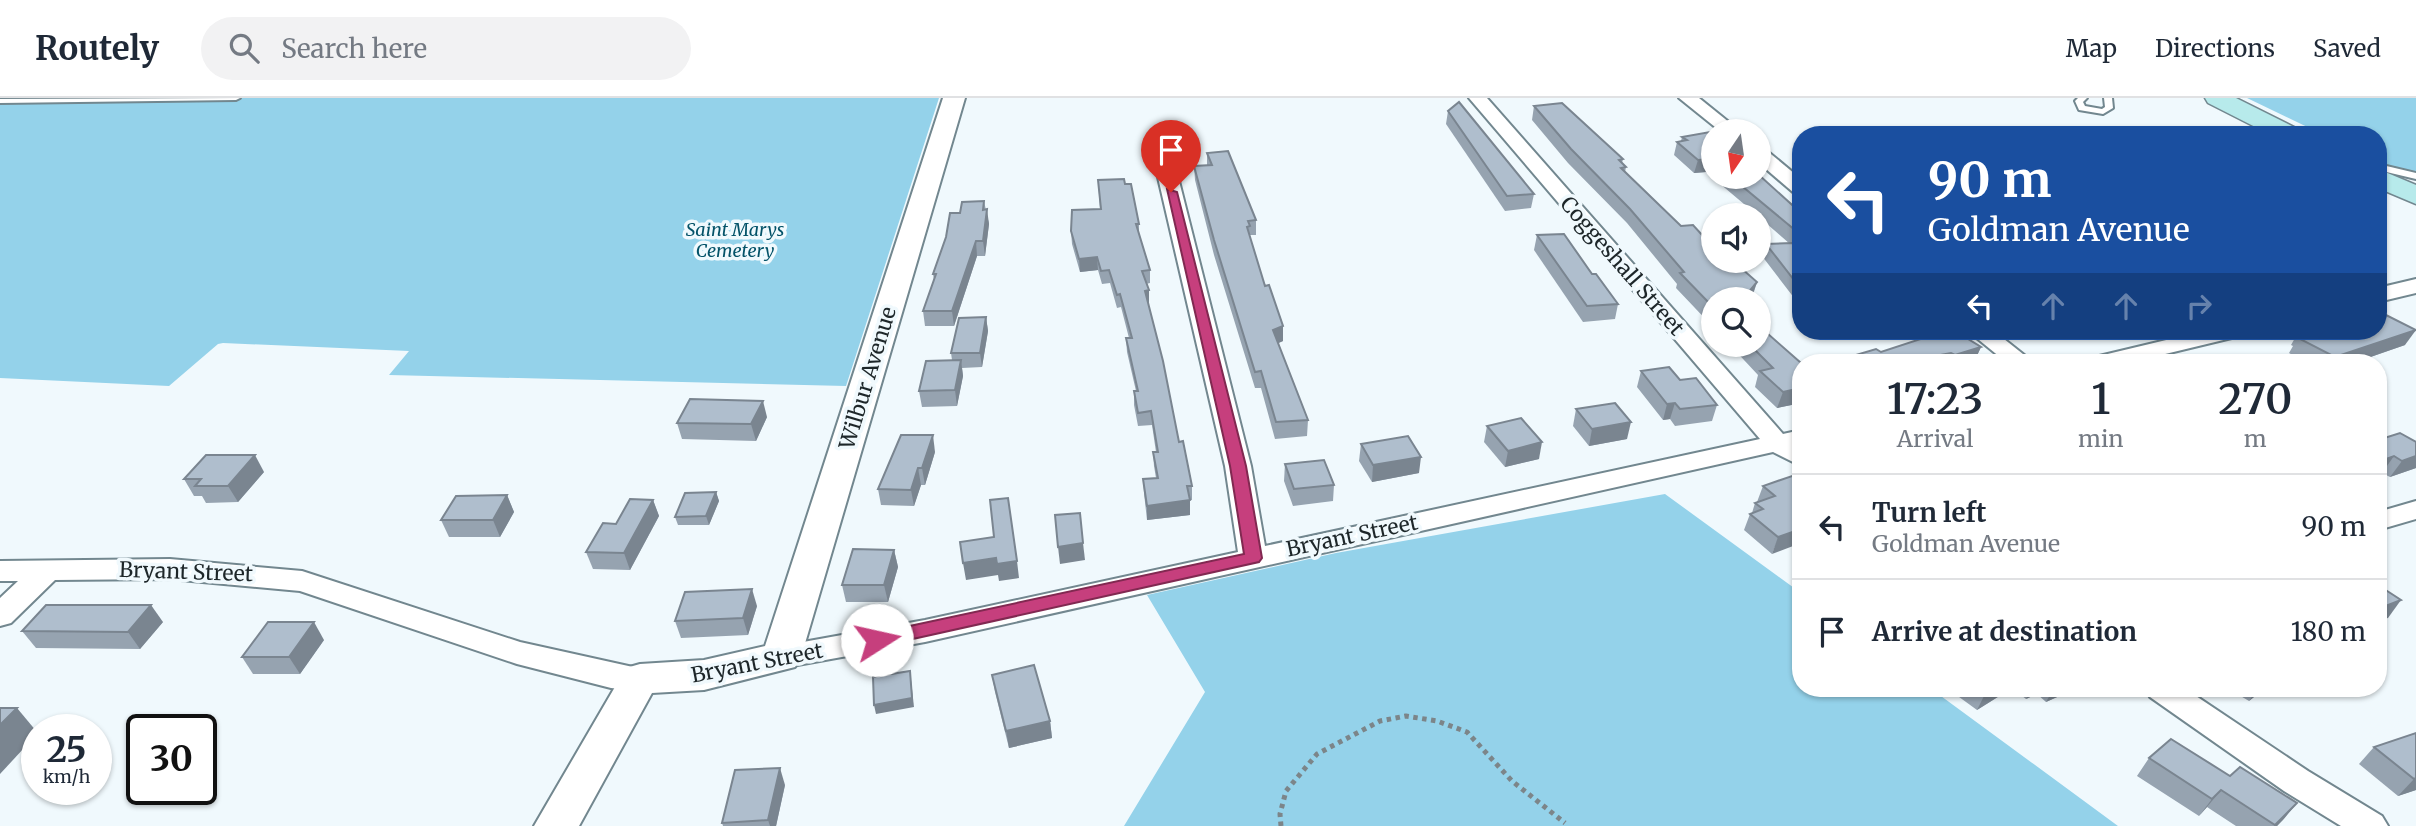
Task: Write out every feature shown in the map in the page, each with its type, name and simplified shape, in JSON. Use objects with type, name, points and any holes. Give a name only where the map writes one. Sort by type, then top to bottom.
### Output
[{"type":"main road","points":[[2217,98],[2273,126]]},
{"type":"main road","points":[[2387,182],[2416,196]]},
{"type":"street","name":"Wilbur Avenue","points":[[781,657],[954,98]]},
{"type":"street","name":"Coggeshall Street","points":[[1478,98],[1792,446]]},
{"type":"street","points":[[1688,98],[1715,119]]},
{"type":"street","points":[[1771,164],[1792,182]]},
{"type":"street","points":[[1167,173],[1238,466],[1253,558]]},
{"type":"street","points":[[2387,293],[2416,286]]},
{"type":"street","points":[[1992,340],[2010,354]]},
{"type":"street","points":[[2136,354],[2195,340]]},
{"type":"street","name":"Bryant Street","points":[[0,571],[170,569],[302,581],[517,653],[611,677],[640,680],[705,675],[781,657],[925,631],[1253,558],[1792,447]]},
{"type":"street","points":[[2387,518],[2416,510]]},
{"type":"street","points":[[0,615],[47,571]]},
{"type":"street","points":[[556,826],[640,680]]},
{"type":"street","points":[[2174,697],[2296,781],[2370,826]]},
{"type":"lane","points":[[1,100],[236,98]]},
{"type":"lane","points":[[2083,98],[2079,101],[2082,108],[2103,112],[2109,108],[2108,98]]},
{"type":"lane","points":[[2387,169],[2416,176]]},
{"type":"path","points":[[1281,826],[1280,814],[1286,791],[1317,754],[1380,721],[1406,716],[1437,721],[1467,732],[1512,781],[1564,823]]},
{"type":"green space","name":"Saint Marys Cemetery","points":[[0,98],[939,98],[846,386],[389,375],[409,351],[223,343],[218,344],[169,386],[0,378]]},
{"type":"green space","points":[[2247,98],[2416,98],[2416,179],[2387,165],[2387,126],[2305,126]]},
{"type":"green space","points":[[1665,494],[1792,586],[1792,697],[1942,697],[2118,826],[1124,826],[1205,692],[1147,595],[1336,553]]},
{"type":"building","points":[[1459,102],[1534,194],[1507,196],[1448,111]]},
{"type":"building","points":[[1562,103],[1623,159],[1619,160],[1626,167],[1621,168],[1681,226],[1693,225],[1701,234],[1701,273],[1747,273],[1757,282],[1753,287],[1701,287],[1701,295],[1680,273],[1684,272],[1630,209],[1571,149],[1534,106]]},
{"type":"building","points":[[1701,134],[1701,160],[1677,142],[1687,140],[1682,137]]},
{"type":"building","points":[[1228,151],[1256,220],[1248,221],[1250,226],[1247,227],[1265,286],[1269,285],[1283,326],[1273,330],[1308,420],[1276,422],[1261,371],[1255,372],[1214,240],[1194,166],[1212,165],[1207,153]]},
{"type":"building","points":[[1124,179],[1125,184],[1131,184],[1139,224],[1136,224],[1150,270],[1142,271],[1149,290],[1145,291],[1163,361],[1179,442],[1183,441],[1192,486],[1187,486],[1190,500],[1147,506],[1143,479],[1158,478],[1153,452],[1158,452],[1151,411],[1138,413],[1134,391],[1138,391],[1126,338],[1132,338],[1120,294],[1117,295],[1109,270],[1101,271],[1097,257],[1079,259],[1071,231],[1072,210],[1101,209],[1098,180]]},
{"type":"building","points":[[1771,186],[1792,205],[1792,228],[1771,210],[1771,203],[1762,203],[1745,189],[1771,189]]},
{"type":"building","points":[[984,201],[983,210],[987,209],[983,241],[976,241],[952,311],[923,311],[936,274],[933,274],[946,237],[950,213],[960,213],[962,202]]},
{"type":"building","points":[[1564,234],[1592,274],[1596,274],[1618,304],[1587,306],[1537,235]]},
{"type":"building","points":[[1792,243],[1792,277],[1771,250],[1771,244]]},
{"type":"building","points":[[2387,316],[2416,330],[2387,340]]},
{"type":"building","points":[[986,317],[980,353],[951,353],[959,318]]},
{"type":"building","points":[[1771,337],[1792,355],[1792,390],[1783,392],[1760,371],[1773,368],[1762,357],[1771,357]]},
{"type":"building","points":[[1918,340],[1970,340],[1981,347],[1958,354],[1859,354],[1876,349],[1881,352]]},
{"type":"building","points":[[2302,340],[2386,340],[2344,354],[2329,354]]},
{"type":"building","points":[[961,360],[955,390],[919,391],[926,361]]},
{"type":"building","points":[[1669,367],[1680,380],[1696,378],[1717,405],[1680,409],[1675,403],[1667,404],[1641,371]]},
{"type":"building","points":[[690,399],[763,401],[751,424],[677,423]]},
{"type":"building","points":[[1615,403],[1631,422],[1592,429],[1576,409]]},
{"type":"building","points":[[1521,418],[1542,442],[1508,451],[1487,426]]},
{"type":"building","points":[[2400,433],[2416,442],[2416,456],[2402,461],[2394,456],[2387,459],[2387,437]]},
{"type":"building","points":[[901,435],[933,435],[922,468],[918,468],[911,490],[878,489]]},
{"type":"building","points":[[1408,436],[1421,457],[1373,465],[1361,444]]},
{"type":"building","points":[[206,455],[255,455],[228,486],[195,486],[201,479],[184,479]]},
{"type":"building","points":[[1324,460],[1334,485],[1294,489],[1285,464]]},
{"type":"building","points":[[1792,476],[1792,532],[1778,537],[1750,514],[1763,509],[1755,503],[1775,496],[1763,486]]},
{"type":"building","points":[[716,492],[706,516],[675,517],[685,493]]},
{"type":"building","points":[[507,495],[493,520],[441,520],[456,496]]},
{"type":"building","points":[[1008,498],[1017,561],[997,564],[996,558],[963,563],[960,542],[994,537],[990,500]]},
{"type":"building","points":[[630,499],[653,500],[624,553],[586,552],[603,523],[616,524]]},
{"type":"building","points":[[1080,513],[1083,543],[1058,547],[1055,515]]},
{"type":"building","points":[[853,549],[894,550],[884,585],[842,585]]},
{"type":"building","points":[[752,589],[743,618],[675,621],[685,592]]},
{"type":"building","points":[[2387,591],[2401,600],[2387,605]]},
{"type":"building","points":[[46,605],[151,605],[128,632],[22,631]]},
{"type":"building","points":[[268,622],[314,622],[289,657],[242,657]]},
{"type":"building","points":[[1034,665],[1050,721],[1006,731],[992,675]]},
{"type":"building","points":[[910,671],[912,698],[874,705],[873,677]]},
{"type":"building","points":[[0,708],[17,708],[0,725]]},
{"type":"building","points":[[2416,733],[2416,778],[2414,779],[2374,747]]},
{"type":"building","points":[[2171,739],[2230,776],[2240,767],[2297,803],[2275,825],[2221,790],[2212,799],[2149,758]]},
{"type":"building","points":[[780,768],[768,820],[722,823],[735,770]]},
{"type":"route","points":[[877,640],[1253,558],[1238,466],[1171,192]]}]
